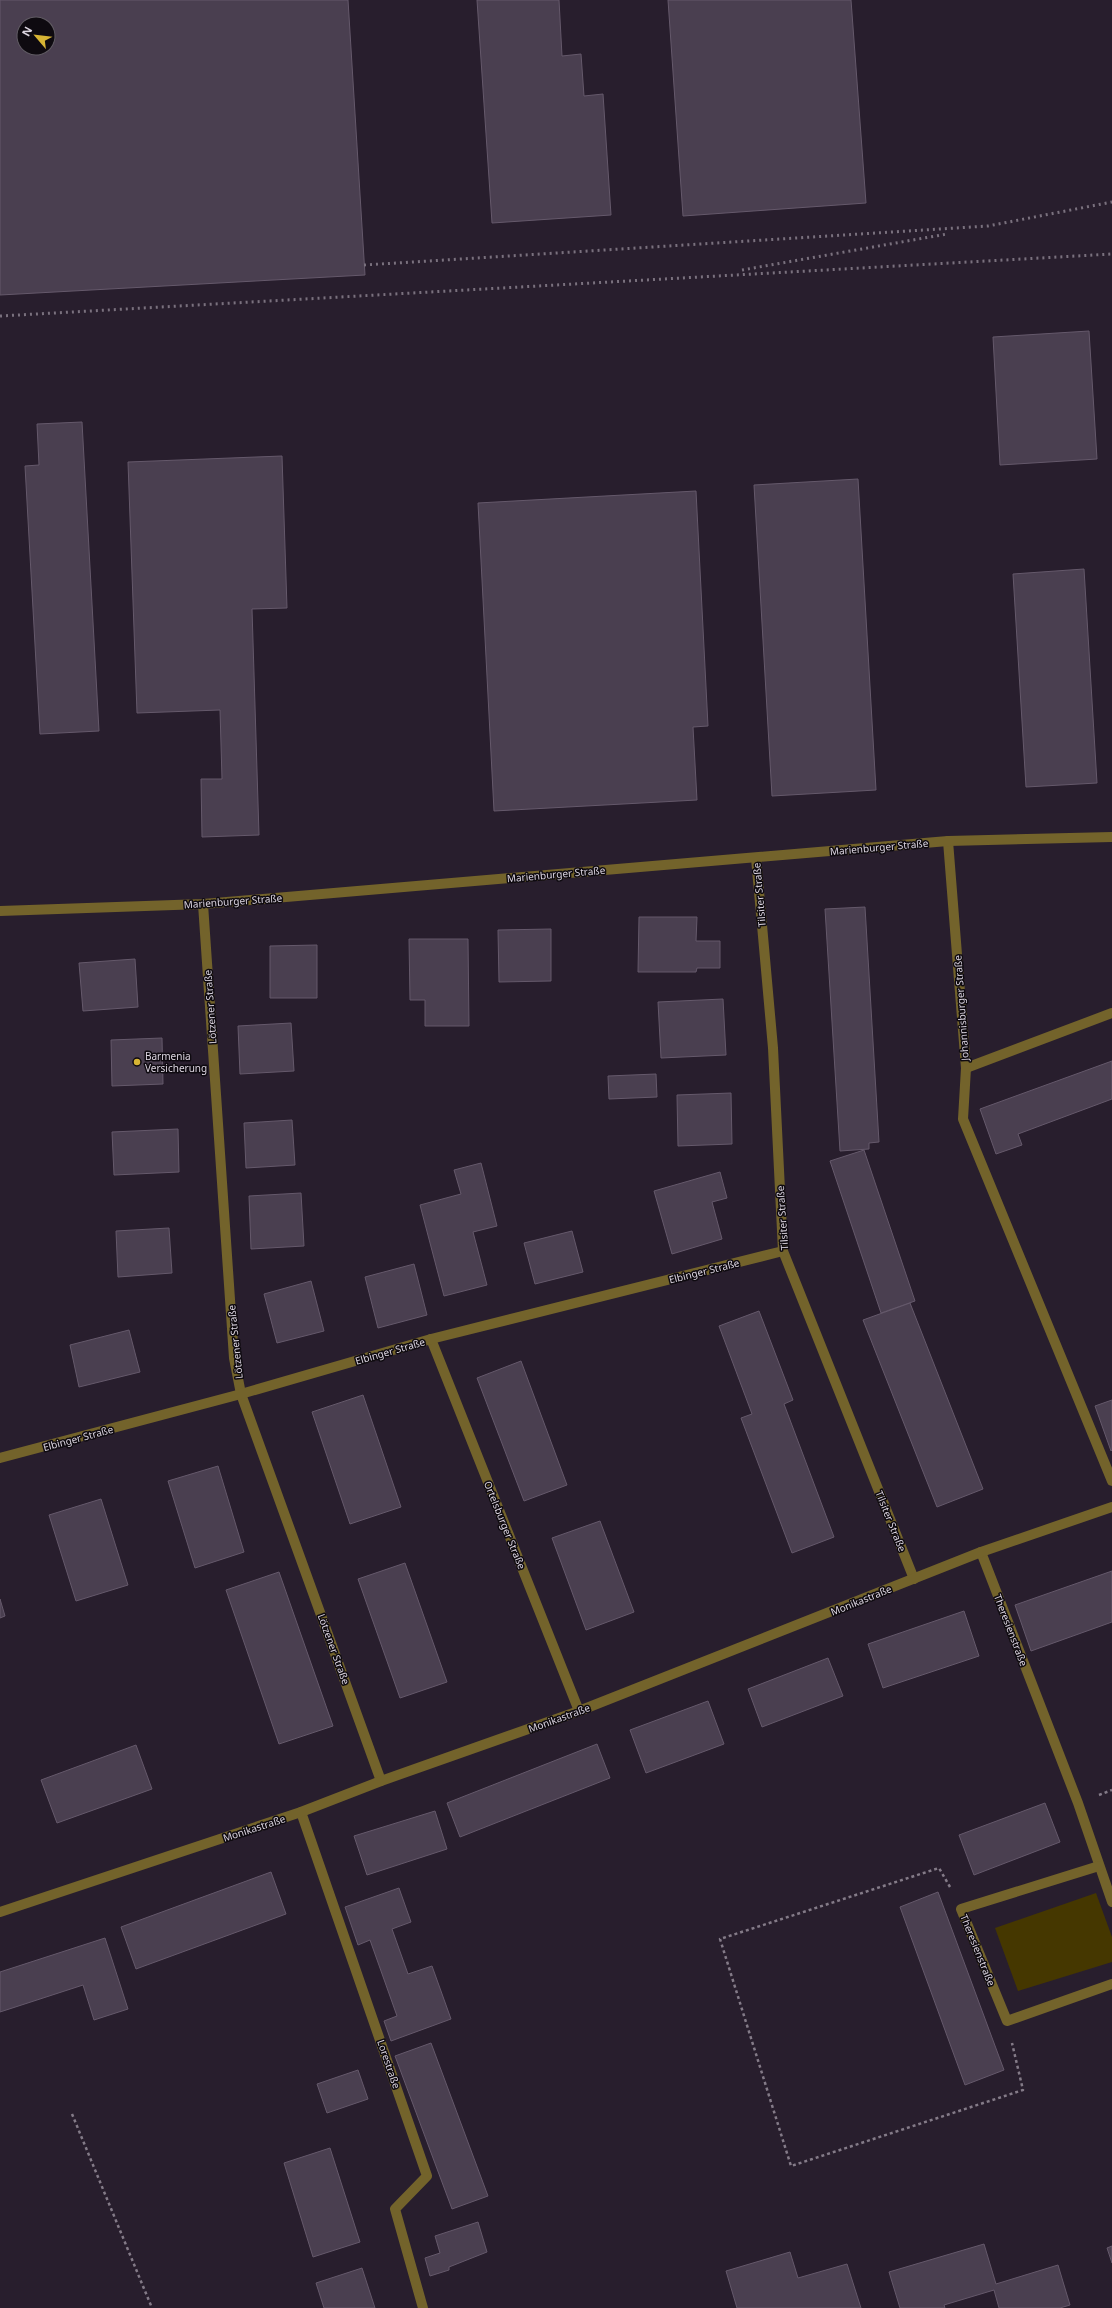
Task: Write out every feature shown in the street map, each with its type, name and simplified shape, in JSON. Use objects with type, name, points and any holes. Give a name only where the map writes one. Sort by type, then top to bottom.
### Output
[{"type":"street","name":"Marienburger Straße","points":[[0,911],[203,904],[948,841],[1112,837]]},
{"type":"street","name":"Johannisburger Straße","points":[[948,841],[966,1068],[1112,1013]]},
{"type":"street","name":"Tilsiter Straße","points":[[756,858],[773,1048],[782,1251],[914,1579]]},
{"type":"street","name":"Lötzener Straße","points":[[203,904],[234,1358],[241,1394],[381,1780]]},
{"type":"street","points":[[966,1068],[963,1119],[1112,1481]]},
{"type":"street","name":"Elbinger Straße","points":[[0,1458],[241,1394],[431,1339],[782,1251]]},
{"type":"street","name":"Ortelsburger Straße","points":[[431,1339],[578,1711]]},
{"type":"street","name":"Monikastraße","points":[[0,1912],[301,1812],[381,1780],[578,1711],[981,1552],[1112,1507]]},
{"type":"street","name":"Theresienstraße","points":[[981,1552],[1078,1803],[1112,1902]]},
{"type":"street","name":"Lorestraße","points":[[301,1812],[427,2176],[395,2209],[423,2308]]},
{"type":"street","name":"Theresienstraße","points":[[1007,2021],[961,1909],[1099,1866]]},
{"type":"street","points":[[1007,2021],[1112,1984]]},
{"type":"path","points":[[961,1909],[939,1868],[720,1939],[791,2166],[1023,2090],[1007,2021]]},
{"type":"path","points":[[72,2114],[152,2308]]},
{"type":"shaded area","points":[[1096,1893],[1112,1937],[1112,1962],[1018,1991],[995,1928]]},
{"type":"building","points":[[0,0],[348,0],[365,275],[0,295]]},
{"type":"building","points":[[477,0],[559,0],[562,56],[581,54],[584,96],[603,94],[611,215],[492,223]]},
{"type":"building","points":[[668,0],[851,0],[866,203],[683,216]]},
{"type":"building","points":[[1089,331],[1097,459],[1000,465],[993,337]]},
{"type":"building","points":[[82,422],[99,731],[40,734],[25,466],[39,465],[37,424]]},
{"type":"building","points":[[282,456],[287,608],[252,609],[259,835],[202,837],[201,779],[222,779],[220,710],[137,713],[128,462]]},
{"type":"building","points":[[858,479],[876,790],[772,796],[754,485]]},
{"type":"building","points":[[696,491],[708,726],[693,727],[697,800],[494,811],[478,503]]},
{"type":"building","points":[[1084,569],[1097,783],[1026,787],[1013,574]]},
{"type":"building","points":[[865,907],[879,1142],[869,1143],[869,1149],[840,1151],[825,909]]},
{"type":"building","points":[[639,917],[697,917],[696,941],[720,941],[720,968],[697,968],[696,972],[638,972]]},
{"type":"building","points":[[551,929],[551,981],[499,982],[498,930]]},
{"type":"building","points":[[409,939],[468,939],[469,1026],[425,1026],[425,1000],[410,1000]]},
{"type":"building","points":[[317,945],[317,998],[270,998],[270,946]]},
{"type":"building","points":[[135,959],[138,1007],[83,1011],[79,963]]},
{"type":"building","points":[[723,999],[726,1055],[661,1058],[658,1002]]},
{"type":"building","points":[[291,1023],[294,1071],[240,1074],[238,1026]]},
{"type":"building","name":"Barmenia Versicherung","points":[[162,1038],[163,1084],[112,1086],[111,1040]]},
{"type":"building","points":[[1112,1061],[1112,1099],[1018,1134],[1022,1145],[996,1154],[980,1109]]},
{"type":"building","points":[[656,1074],[657,1097],[609,1099],[608,1076]]},
{"type":"building","points":[[731,1093],[732,1144],[678,1146],[677,1095]]},
{"type":"building","points":[[292,1120],[295,1165],[246,1168],[244,1123]]},
{"type":"building","points":[[178,1129],[179,1172],[114,1175],[112,1132]]},
{"type":"building","points":[[864,1150],[915,1301],[881,1313],[830,1161]]},
{"type":"building","points":[[481,1163],[497,1226],[473,1232],[487,1285],[444,1296],[420,1205],[461,1194],[454,1170]]},
{"type":"building","points":[[720,1172],[727,1198],[712,1202],[722,1239],[672,1254],[654,1191]]},
{"type":"building","points":[[301,1193],[304,1246],[251,1249],[249,1196]]},
{"type":"building","points":[[169,1228],[172,1273],[118,1277],[116,1231]]},
{"type":"building","points":[[572,1231],[583,1272],[535,1284],[524,1243]]},
{"type":"building","points":[[414,1264],[427,1315],[378,1328],[365,1277]]},
{"type":"building","points":[[311,1281],[324,1331],[277,1343],[264,1294]]},
{"type":"building","points":[[910,1303],[983,1489],[937,1507],[863,1320]]},
{"type":"building","points":[[759,1311],[793,1400],[784,1404],[834,1537],[792,1553],[741,1418],[752,1414],[719,1326]]},
{"type":"building","points":[[129,1330],[140,1372],[79,1387],[70,1345]]},
{"type":"building","points":[[521,1361],[567,1485],[524,1501],[477,1378]]},
{"type":"building","points":[[363,1395],[401,1507],[350,1524],[312,1412]]},
{"type":"building","points":[[1112,1400],[1112,1450],[1111,1451],[1095,1406]]},
{"type":"building","points":[[218,1466],[244,1552],[195,1568],[168,1481]]},
{"type":"building","points":[[101,1499],[128,1585],[76,1601],[49,1515]]},
{"type":"building","points":[[600,1521],[634,1612],[586,1630],[552,1538]]},
{"type":"building","points":[[405,1563],[447,1682],[400,1698],[358,1579]]},
{"type":"building","points":[[1112,1571],[1112,1622],[1031,1651],[1015,1605]]},
{"type":"building","points":[[279,1572],[333,1726],[279,1744],[226,1590]]},
{"type":"building","points":[[0,1599],[5,1616],[0,1618]]},
{"type":"building","points":[[964,1611],[979,1656],[883,1688],[868,1644]]},
{"type":"building","points":[[828,1658],[843,1696],[762,1727],[748,1689]]},
{"type":"building","points":[[708,1701],[724,1744],[646,1773],[630,1730]]},
{"type":"building","points":[[597,1744],[610,1778],[460,1837],[447,1803]]},
{"type":"building","points":[[136,1745],[152,1789],[57,1823],[41,1780]]},
{"type":"building","points":[[1045,1803],[1060,1842],[974,1875],[959,1835]]},
{"type":"building","points":[[435,1811],[447,1849],[367,1875],[354,1836]]},
{"type":"building","points":[[271,1872],[286,1914],[136,1969],[121,1927]]},
{"type":"building","points":[[399,1888],[411,1922],[392,1929],[408,1974],[432,1966],[451,2019],[391,2041],[384,2021],[397,2016],[370,1940],[358,1945],[345,1907]]},
{"type":"building","points":[[938,1892],[1004,2070],[965,2085],[900,1907]]},
{"type":"building","points":[[105,1938],[128,2009],[94,2020],[83,1985],[0,2012],[0,1972]]},
{"type":"building","points":[[431,2043],[488,2196],[452,2209],[395,2056]]},
{"type":"building","points":[[358,2070],[368,2099],[327,2113],[317,2084]]},
{"type":"building","points":[[330,2148],[360,2242],[313,2257],[284,2163]]},
{"type":"building","points":[[478,2222],[487,2252],[449,2267],[449,2270],[430,2276],[425,2258],[440,2253],[435,2236]]},
{"type":"building","points":[[984,2244],[996,2284],[1058,2265],[1070,2305],[1060,2308],[999,2308],[994,2290],[944,2305],[945,2308],[900,2308],[889,2272]]},
{"type":"building","points":[[1112,2246],[1112,2263],[1107,2248]]},
{"type":"building","points":[[790,2252],[798,2278],[847,2264],[861,2308],[737,2308],[726,2271]]},
{"type":"building","points":[[362,2268],[375,2308],[324,2308],[316,2283]]},
{"type":"railway","points":[[364,265],[988,226],[1112,202]]},
{"type":"railway","points":[[742,270],[947,234]]},
{"type":"railway","points":[[0,316],[1112,254]]},
{"type":"place","name":"Barmenia Versicherung","points":[[137,1062]]}]
